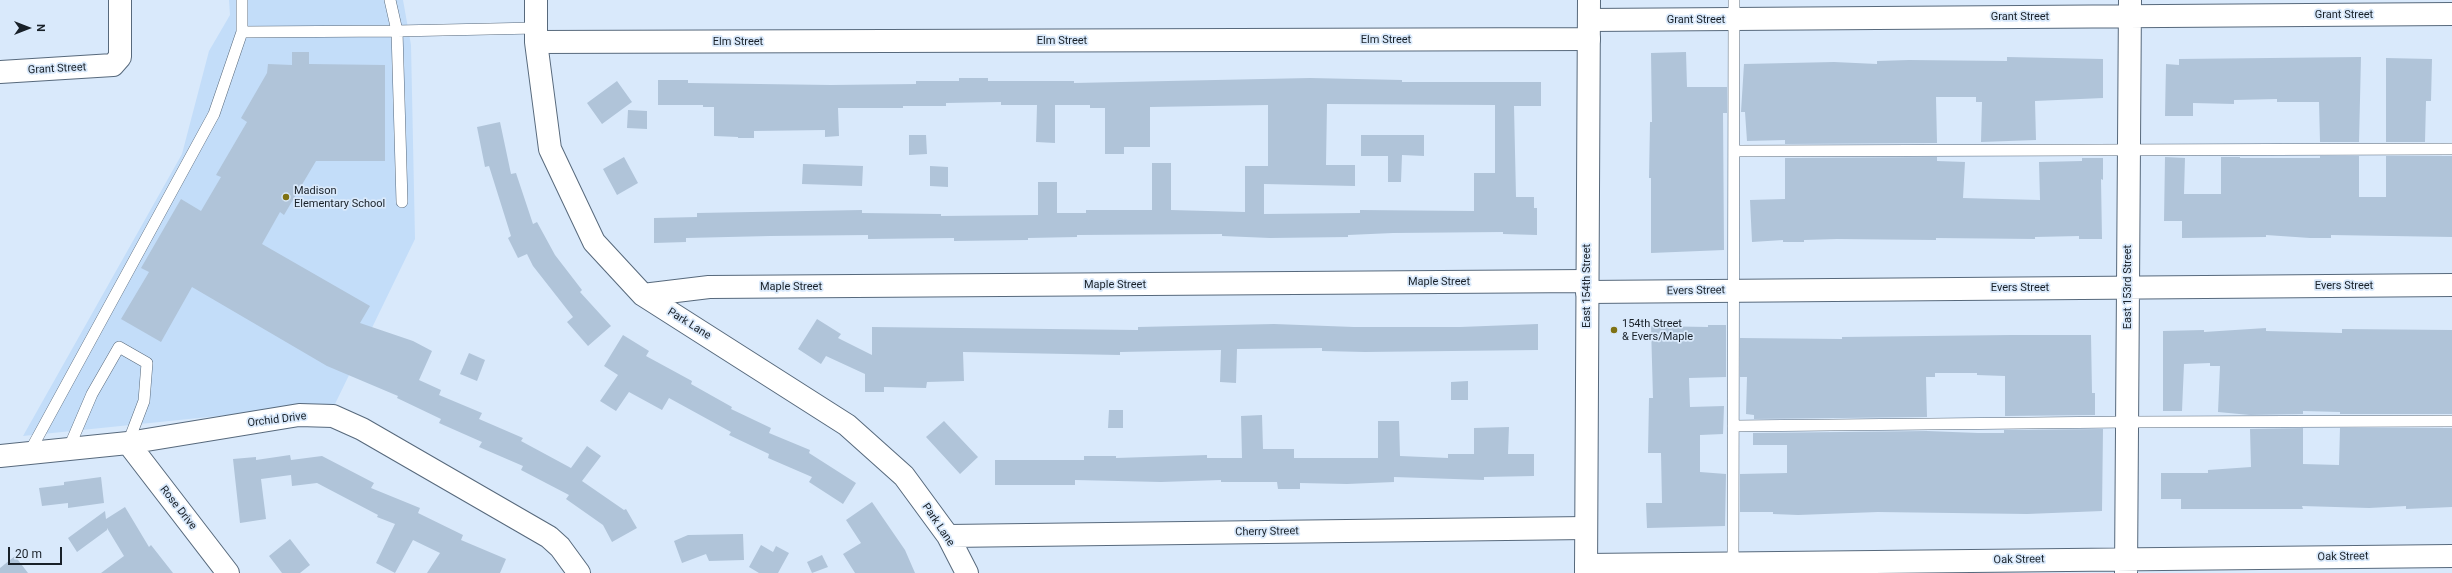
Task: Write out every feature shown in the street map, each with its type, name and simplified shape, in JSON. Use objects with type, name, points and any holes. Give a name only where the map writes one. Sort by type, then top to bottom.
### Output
[{"type":"street","name":"Grant Street","points":[[0,72],[113,65],[120,57],[120,0]]},
{"type":"street","name":"Park Lane","points":[[536,0],[536,35],[550,148],[594,242],[643,295],[847,425],[904,476],[948,536],[967,573]]},
{"type":"street","name":"Grant Street","points":[[1589,20],[1734,10],[2130,8],[2452,14]]},
{"type":"street","name":"East 153rd Street","points":[[2126,566],[2130,8]]},
{"type":"street","name":"Elm Street","points":[[536,35],[1589,20]]},
{"type":"street","name":"East 154th Street","points":[[1586,569],[1589,20]]},
{"type":"street","name":"Evers Street","points":[[1587,287],[1734,290],[2452,285]]},
{"type":"street","name":"Maple Street","points":[[643,295],[708,287],[1587,287]]},
{"type":"street","name":"Orchid Drive","points":[[0,456],[128,443],[299,415],[333,416],[362,429],[549,537],[560,548],[579,573]]},
{"type":"street","name":"Rose Drive","points":[[128,443],[228,573]]},
{"type":"street","name":"Cherry Street","points":[[948,536],[1586,528]]},
{"type":"street","name":"Oak Street","points":[[1586,569],[2126,566],[2452,556]]},
{"type":"lane","points":[[29,453],[214,114],[242,32],[242,0]]},
{"type":"lane","points":[[390,0],[397,31],[402,202]]},
{"type":"lane","points":[[1733,568],[1734,10]]},
{"type":"lane","points":[[242,32],[397,31],[536,35]]},
{"type":"lane","points":[[1734,151],[2452,149]]},
{"type":"lane","points":[[68,450],[92,394],[119,347],[147,363],[144,401],[128,443]]},
{"type":"lane","points":[[1734,426],[2127,422],[2452,421]]},
{"type":"shaded area","name":"Madison Elementary School","points":[[229,0],[403,0],[411,45],[415,239],[335,404],[23,436],[182,154],[209,51],[230,15]]},
{"type":"building","points":[[292,52],[309,52],[309,64],[385,65],[385,161],[316,161],[284,215],[280,212],[262,244],[370,306],[360,323],[413,341],[432,351],[419,380],[441,390],[439,395],[482,413],[479,419],[523,438],[521,441],[571,468],[587,446],[601,456],[582,481],[624,510],[626,509],[637,528],[612,542],[603,525],[566,499],[569,495],[521,470],[523,466],[479,447],[482,442],[439,423],[441,419],[397,398],[398,396],[327,366],[192,287],[161,342],[121,319],[149,272],[141,268],[181,199],[201,211],[221,177],[216,175],[247,122],[241,118],[267,73],[268,64],[292,65]]},
{"type":"building","points":[[1686,52],[1687,87],[1727,87],[1727,113],[1723,113],[1724,250],[1651,253],[1651,178],[1649,178],[1650,122],[1652,122],[1651,53]]},
{"type":"building","points":[[2007,57],[2103,59],[2103,98],[2035,101],[2036,140],[1981,142],[1982,102],[1976,102],[1976,97],[1936,97],[1937,143],[1785,144],[1785,140],[1747,141],[1745,112],[1741,112],[1744,64],[1834,62],[1877,64],[1877,61],[1909,60],[2007,61]]},
{"type":"building","points":[[2361,57],[2359,142],[2320,142],[2319,102],[2277,102],[2277,99],[2234,100],[2234,104],[2193,103],[2193,116],[2165,116],[2166,64],[2179,65],[2179,59]]},
{"type":"building","points":[[2386,58],[2432,59],[2431,101],[2426,101],[2425,142],[2386,142]]},
{"type":"building","points":[[959,78],[988,78],[988,81],[1074,81],[1074,83],[1310,78],[1402,80],[1402,82],[1541,82],[1541,106],[1514,106],[1516,197],[1534,197],[1534,208],[1537,208],[1537,235],[1503,234],[1503,232],[1393,233],[1348,235],[1348,237],[1270,238],[1222,236],[1222,234],[1077,235],[1077,237],[1028,238],[1028,240],[954,241],[954,238],[868,239],[868,235],[686,238],[686,242],[654,243],[654,218],[697,217],[697,213],[862,210],[862,213],[941,214],[941,216],[1038,215],[1038,182],[1057,182],[1057,213],[1086,213],[1086,210],[1152,210],[1152,163],[1171,163],[1171,210],[1245,212],[1245,166],[1268,166],[1268,105],[1150,107],[1150,147],[1124,147],[1124,154],[1105,154],[1105,108],[1090,108],[1090,105],[1055,105],[1055,143],[1036,142],[1037,105],[1001,105],[1001,102],[946,103],[946,106],[903,106],[903,108],[838,108],[839,136],[825,137],[825,130],[754,131],[754,138],[738,138],[714,136],[714,107],[703,107],[703,105],[658,105],[658,80],[688,80],[688,83],[831,85],[916,84],[916,81],[959,81]],"holes":[[[1327,104],[1495,105],[1495,173],[1474,173],[1474,211],[1360,210],[1360,213],[1264,214],[1264,184],[1355,186],[1355,165],[1326,165]]]},
{"type":"building","points":[[617,81],[632,102],[602,124],[587,103]]},
{"type":"building","points":[[628,110],[647,111],[647,129],[627,128]]},
{"type":"building","points":[[500,122],[511,174],[516,173],[533,224],[537,222],[555,255],[582,290],[580,292],[611,326],[588,346],[567,322],[573,317],[533,266],[527,254],[518,258],[508,238],[511,236],[489,166],[485,167],[477,127]]},
{"type":"building","points":[[909,135],[926,135],[927,154],[909,155]]},
{"type":"building","points":[[1361,135],[1424,135],[1424,156],[1402,155],[1401,182],[1388,182],[1388,156],[1361,156]]},
{"type":"building","points":[[2320,156],[2359,156],[2359,197],[2386,197],[2386,156],[2452,156],[2452,237],[2331,235],[2331,238],[2310,238],[2266,235],[2266,237],[2182,238],[2182,221],[2164,221],[2165,157],[2185,158],[2184,194],[2221,194],[2221,157],[2320,158]]},
{"type":"building","points":[[624,157],[638,183],[617,195],[603,169]]},
{"type":"building","points":[[1937,157],[1937,161],[1965,162],[1963,198],[2040,200],[2039,162],[2082,161],[2082,158],[2103,158],[2103,180],[2101,179],[2102,239],[2079,239],[2079,236],[2035,237],[2035,239],[1837,239],[1804,240],[1804,242],[1783,242],[1783,240],[1752,242],[1750,200],[1785,199],[1785,158]]},
{"type":"building","points":[[803,164],[863,166],[862,186],[802,184]]},
{"type":"building","points":[[930,166],[948,167],[948,187],[930,186]]},
{"type":"building","points":[[817,319],[841,334],[838,338],[872,355],[872,327],[1138,330],[1138,327],[1274,324],[1354,327],[1460,327],[1538,324],[1538,350],[1365,352],[1322,351],[1322,348],[1237,349],[1236,383],[1220,382],[1221,350],[1120,352],[1120,355],[963,352],[964,381],[927,382],[926,388],[884,387],[884,392],[865,392],[865,374],[826,356],[821,364],[798,349]]},
{"type":"building","points":[[1708,325],[1726,325],[1726,377],[1689,378],[1690,407],[1724,406],[1723,434],[1700,435],[1700,472],[1726,474],[1725,526],[1647,528],[1646,503],[1662,503],[1661,453],[1648,453],[1649,398],[1653,398],[1651,326],[1708,327]]},
{"type":"building","points":[[2266,328],[2266,331],[2342,333],[2342,329],[2452,330],[2452,414],[2340,414],[2340,412],[2303,411],[2303,414],[2250,415],[2218,412],[2220,366],[2210,366],[2210,363],[2184,364],[2182,411],[2163,411],[2163,331],[2204,330],[2204,332]]},
{"type":"building","points":[[623,335],[649,351],[646,356],[692,381],[691,384],[732,407],[731,409],[771,428],[769,433],[810,450],[809,453],[856,483],[843,504],[809,482],[812,477],[768,458],[769,454],[729,435],[731,432],[669,398],[662,410],[629,392],[616,411],[600,401],[618,375],[604,366]]},
{"type":"building","points":[[2091,335],[2092,393],[2095,393],[2095,415],[2005,416],[2005,376],[1977,375],[1977,373],[1935,373],[1935,377],[1926,377],[1927,417],[1754,419],[1754,415],[1746,414],[1747,377],[1740,377],[1740,338],[1842,339],[1842,337]]},
{"type":"building","points":[[469,353],[485,360],[477,381],[460,374]]},
{"type":"building","points":[[1468,381],[1468,400],[1451,400],[1451,382]]},
{"type":"building","points":[[1109,410],[1123,410],[1123,428],[1108,428]]},
{"type":"building","points":[[1262,415],[1263,449],[1294,449],[1294,458],[1378,458],[1378,421],[1399,421],[1400,456],[1448,458],[1448,454],[1474,454],[1474,428],[1509,427],[1508,454],[1534,454],[1534,476],[1484,477],[1484,480],[1394,477],[1394,482],[1347,484],[1300,483],[1300,489],[1278,489],[1277,482],[1221,482],[1221,480],[1161,482],[1075,480],[1075,485],[995,485],[995,460],[1084,460],[1084,456],[1116,456],[1116,458],[1207,455],[1207,458],[1242,458],[1241,416]]},
{"type":"building","points":[[944,421],[978,457],[960,474],[926,437]]},
{"type":"building","points":[[2303,428],[2303,464],[2339,465],[2340,428],[2452,428],[2452,507],[2406,509],[2406,506],[2369,508],[2302,506],[2303,509],[2181,509],[2181,499],[2161,499],[2161,473],[2208,473],[2208,470],[2251,467],[2250,429]]},
{"type":"building","points":[[2103,429],[2102,511],[2027,514],[1878,512],[1798,515],[1773,514],[1773,512],[1740,512],[1740,474],[1787,473],[1787,445],[1753,445],[1753,433],[1927,431],[2004,433],[2004,430]]},
{"type":"building","points":[[290,455],[291,460],[322,456],[374,483],[371,488],[420,508],[418,513],[463,535],[461,540],[506,559],[500,573],[427,573],[440,553],[413,540],[395,573],[376,563],[395,524],[377,517],[378,515],[317,483],[292,486],[291,475],[261,479],[266,519],[240,523],[233,459],[256,457],[256,460]]},
{"type":"building","points":[[101,477],[104,503],[68,508],[68,503],[42,506],[39,488],[64,485],[64,482]]},
{"type":"building","points":[[872,502],[905,550],[915,573],[855,573],[843,554],[861,543],[846,520]]},
{"type":"building","points":[[125,507],[149,547],[151,545],[173,573],[101,573],[124,556],[107,528],[107,530],[77,552],[68,538],[105,511],[106,519]]},
{"type":"building","points":[[743,534],[744,560],[709,561],[706,554],[682,563],[674,541],[688,535]]},
{"type":"building","points":[[290,539],[310,565],[300,573],[282,573],[269,556]]},
{"type":"building","points":[[761,545],[773,552],[776,546],[789,553],[778,573],[759,573],[749,567]]},
{"type":"building","points":[[822,555],[828,567],[812,573],[807,562]]},
{"type":"building","points":[[15,556],[28,573],[0,573],[0,568]]},
{"type":"place","name":"Madison Elementary School","points":[[286,197]]},
{"type":"place","name":"154th Street & Evers/Maple","points":[[1614,330]]}]
